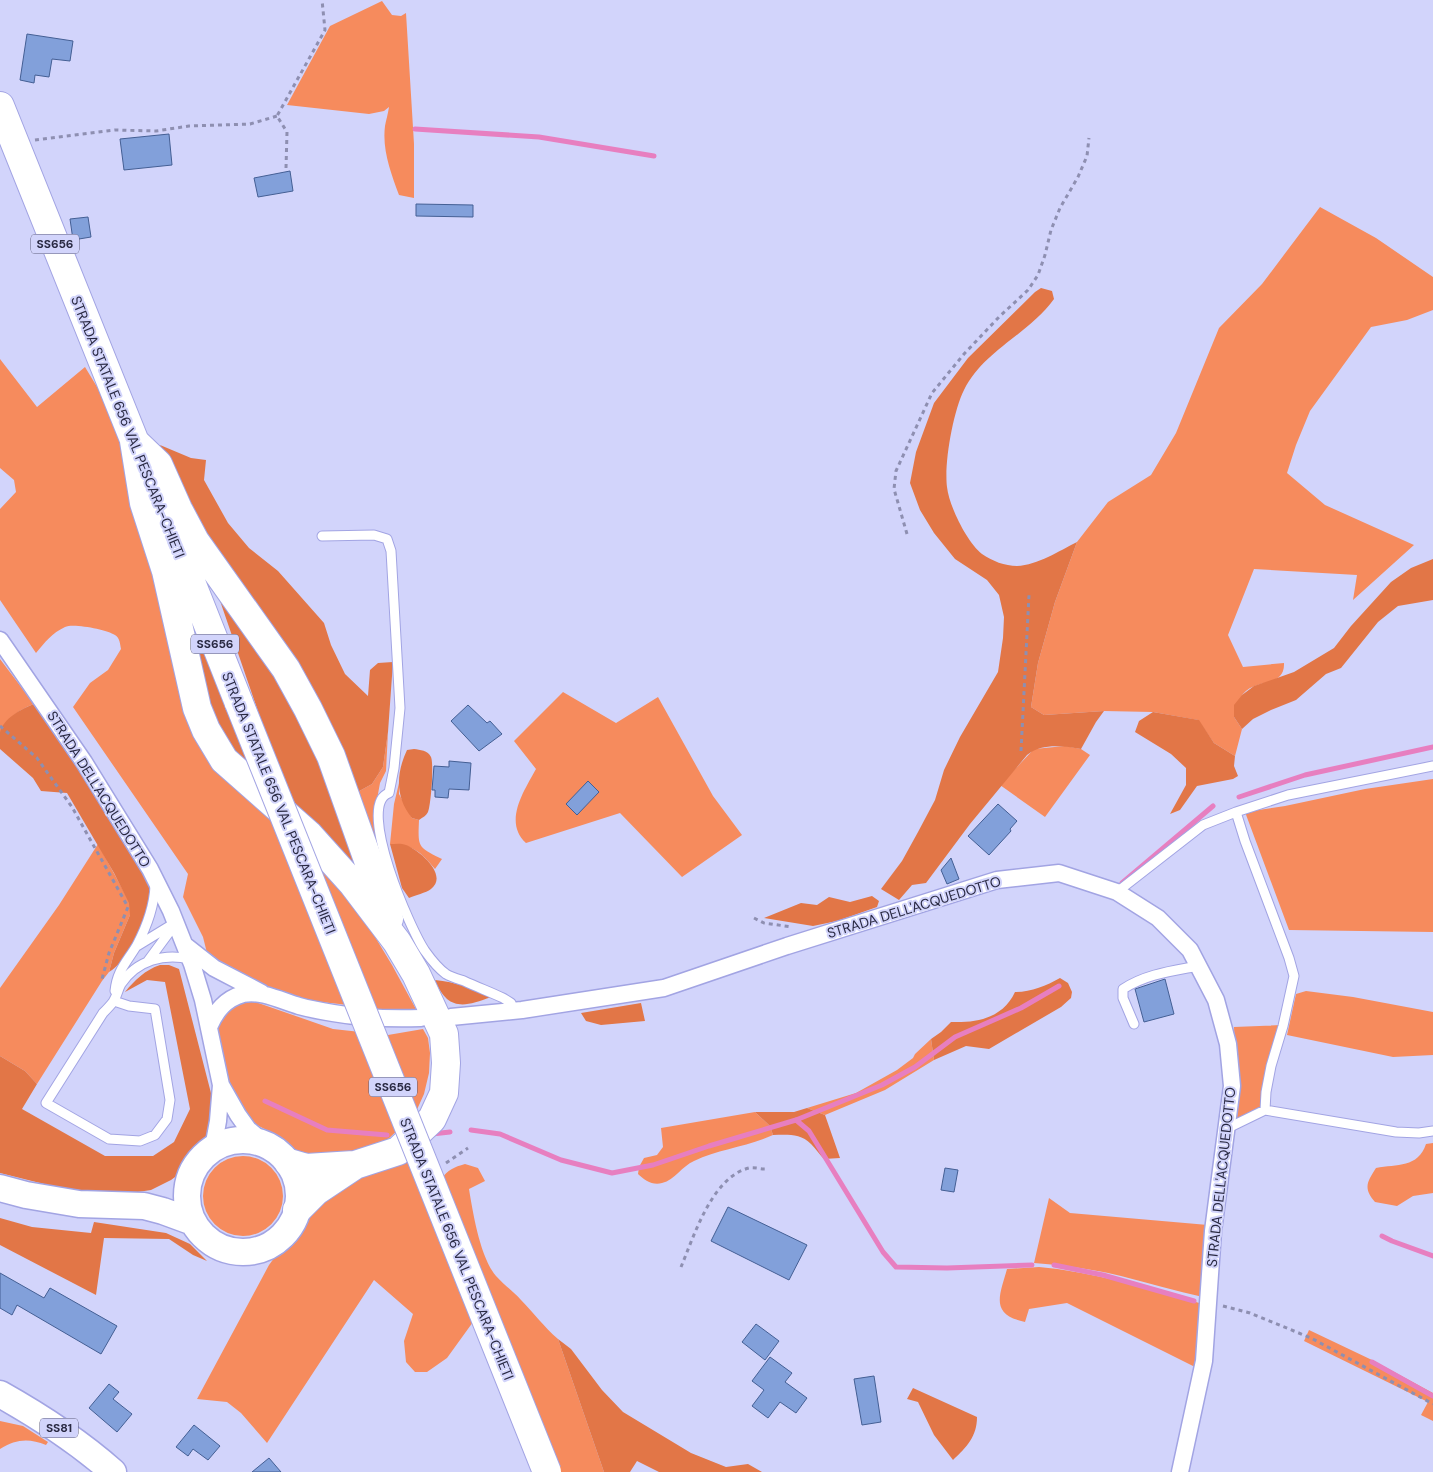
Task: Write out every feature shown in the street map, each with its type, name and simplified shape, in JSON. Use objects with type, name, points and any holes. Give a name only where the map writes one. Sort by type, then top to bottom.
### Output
[{"type":"highway","name":"STRADA STATALE 656 VAL PESCARA-CHIETI","points":[[0,106],[547,1472]]},
{"type":"highway","points":[[134,441],[158,464],[195,541],[286,668],[316,724],[331,756],[397,942]]},
{"type":"highway","points":[[134,441],[144,503],[166,571],[197,708],[206,730],[224,760],[308,835],[352,884],[397,942],[416,974],[444,1034],[446,1063],[444,1093],[432,1119],[398,1151],[356,1165],[316,1191],[297,1210]]},
{"type":"highway","points":[[289,1163],[306,1168],[356,1165]]},
{"type":"main road","points":[[249,1140],[267,1145],[289,1163],[296,1178],[299,1194],[297,1210],[290,1227],[276,1241],[259,1250],[240,1252],[221,1247],[205,1237],[193,1222],[188,1208],[186,1193],[194,1167],[213,1148],[230,1141],[249,1140]]},
{"type":"main road","points":[[144,1206],[175,1190],[189,1179]]},
{"type":"main road","points":[[0,1188],[26,1195],[79,1204],[144,1206],[193,1222]]},
{"type":"main road","name":"SS81","points":[[8,1401],[60,1429],[105,1467]]},
{"type":"street","name":"STRADA DELL'ACQUEDOTTO","points":[[0,640],[84,762],[155,879],[176,923],[188,952],[203,1000],[221,1085],[218,1121],[213,1148]]},
{"type":"street","name":"STRADA DELL'ACQUEDOTTO","points":[[451,1017],[514,1011],[664,988],[997,880],[1059,873],[1117,892],[1158,918],[1190,950],[1216,1000],[1228,1044],[1232,1086],[1213,1231],[1204,1361],[1180,1472]]},
{"type":"street","name":"STRADA DELL'ACQUEDOTTO","points":[[188,952],[214,968],[270,997]]},
{"type":"street","name":"STRADA DELL'ACQUEDOTTO","points":[[209,1027],[214,1015],[222,1005],[232,998],[245,994],[258,994],[301,1007],[334,1014],[392,1019],[421,1018]]},
{"type":"street","name":"STRADA DELL'ACQUEDOTTO","points":[[221,1085],[248,1129],[267,1145]]},
{"type":"lane","points":[[322,536],[374,535],[387,539],[391,551],[400,708],[394,768],[389,793],[382,797],[379,803],[380,831],[387,867],[402,904],[425,951],[446,974],[503,998],[511,1004],[514,1011]]},
{"type":"lane","points":[[1117,892],[1203,825],[1288,795],[1433,766]]},
{"type":"lane","points":[[1236,812],[1294,976],[1266,1092],[1265,1110]]},
{"type":"lane","points":[[114,1001],[116,978],[136,946],[149,920],[154,898],[155,879]]},
{"type":"lane","points":[[136,946],[176,923]]},
{"type":"lane","points":[[148,961],[176,923]]},
{"type":"lane","points":[[114,1001],[129,1006],[155,1009],[170,1100],[167,1119],[155,1135],[140,1140],[109,1138],[46,1103],[103,1013],[114,1001],[121,984],[133,970],[148,961],[188,952]]},
{"type":"lane","points":[[1134,1024],[1123,998],[1123,989],[1133,982],[1152,974],[1198,966]]},
{"type":"lane","points":[[1226,1129],[1265,1110],[1396,1132],[1420,1133],[1433,1131]]},
{"type":"path","points":[[28,141],[115,130],[156,131],[189,126],[250,124],[277,116],[325,30],[322,0]]},
{"type":"path","points":[[277,116],[287,132],[286,168]]},
{"type":"path","points":[[907,534],[894,489],[896,471],[924,410],[932,393],[964,354],[999,316],[1028,290],[1038,275],[1051,230],[1060,208],[1078,177],[1087,156],[1089,138]]},
{"type":"path","points":[[1021,751],[1029,595]]},
{"type":"path","points":[[0,726],[37,758],[72,806],[128,908],[109,953],[102,979],[114,1001]]},
{"type":"path","points":[[754,918],[764,923],[807,930],[814,938]]},
{"type":"path","points":[[681,1267],[709,1203],[721,1187],[733,1175],[742,1170],[752,1167],[765,1169]]},
{"type":"path","points":[[1208,1302],[1250,1313],[1311,1338],[1433,1404]]},
{"type":"shaded area","points":[[382,1],[392,15],[401,16],[406,13],[414,144],[414,198],[399,195],[388,161],[384,135],[389,107],[384,111],[369,114],[287,105],[330,26]]},
{"type":"shaded area","points":[[1320,207],[1376,238],[1433,277],[1433,310],[1407,320],[1371,327],[1310,411],[1287,473],[1325,505],[1414,545],[1353,600],[1357,575],[1254,569],[1228,635],[1243,667],[1284,663],[1280,676],[1275,680],[1249,689],[1240,699],[1234,717],[1242,729],[1235,756],[1214,743],[1198,720],[1153,712],[1104,711],[1044,715],[1031,707],[1038,663],[1055,602],[1077,542],[1108,502],[1151,475],[1176,433],[1219,328],[1262,284]]},
{"type":"shaded area","points":[[1041,288],[1052,291],[1054,299],[1032,322],[983,364],[964,390],[956,411],[950,438],[946,477],[948,495],[970,541],[982,554],[994,561],[1012,566],[1025,565],[1048,557],[1077,542],[1055,602],[1038,663],[1031,707],[1044,715],[1104,711],[1081,749],[1060,746],[1046,747],[1027,755],[970,824],[926,883],[912,885],[899,900],[881,889],[902,861],[918,832],[935,800],[944,770],[960,737],[998,672],[1004,617],[999,595],[987,580],[955,559],[934,533],[920,510],[910,483],[916,452],[934,403],[968,358]]},
{"type":"shaded area","points":[[0,359],[37,407],[85,367],[111,410],[129,457],[153,563],[270,805],[353,1006],[286,995],[251,979],[207,953],[203,937],[183,897],[188,874],[73,707],[90,683],[108,670],[121,649],[120,641],[115,635],[98,629],[69,626],[60,629],[52,635],[36,653],[0,600],[0,509],[16,492],[14,480],[0,468]]},
{"type":"shaded area","points":[[160,445],[191,458],[206,460],[204,480],[228,523],[249,548],[278,571],[324,623],[331,645],[345,674],[368,696],[370,670],[378,663],[393,662],[388,732],[383,767],[372,784],[354,794],[209,542]]},
{"type":"shaded area","points":[[1433,559],[1433,600],[1398,606],[1378,622],[1341,668],[1326,674],[1296,700],[1253,719],[1242,729],[1234,717],[1234,705],[1242,695],[1254,686],[1294,672],[1334,648],[1351,626],[1391,582],[1411,568]]},
{"type":"shaded area","points":[[217,592],[305,717],[377,905],[326,848],[284,787]]},
{"type":"shaded area","points":[[195,614],[255,766],[240,762],[220,741],[188,625]]},
{"type":"shaded area","points":[[0,659],[34,704],[14,715],[0,733]]},
{"type":"shaded area","points":[[563,692],[616,723],[658,697],[713,796],[742,835],[682,877],[620,813],[526,843],[519,835],[516,826],[516,816],[521,797],[536,769],[514,741]]},
{"type":"shaded area","points":[[34,704],[83,773],[149,882],[149,902],[139,930],[129,951],[116,967],[109,972],[114,953],[130,915],[129,903],[114,873],[67,793],[41,791],[33,778],[0,749],[0,732],[5,722],[19,711]]},
{"type":"shaded area","points":[[1153,712],[1199,720],[1214,743],[1235,756],[1234,766],[1238,776],[1233,779],[1197,786],[1180,810],[1170,814],[1186,785],[1186,768],[1171,754],[1135,732],[1139,721]]},
{"type":"shaded area","points":[[388,732],[386,771],[380,783],[376,805],[377,837],[381,868],[354,794],[372,784],[383,767]]},
{"type":"shaded area","points":[[1065,746],[1081,749],[1090,755],[1045,817],[1000,785],[1034,749]]},
{"type":"shaded area","points":[[414,749],[428,753],[432,761],[432,785],[429,808],[426,815],[419,820],[412,818],[406,810],[402,802],[399,785],[403,759],[407,750]]},
{"type":"shaded area","points":[[1433,779],[1433,932],[1289,930],[1245,812],[1285,806],[1365,789]]},
{"type":"shaded area","points":[[399,783],[399,794],[412,818],[419,820],[419,841],[423,849],[442,859],[435,869],[416,850],[398,844],[390,844],[394,804]]},
{"type":"shaded area","points":[[305,835],[360,912],[417,1011],[400,1012],[372,1008]]},
{"type":"shaded area","points":[[98,844],[130,903],[130,915],[114,953],[109,972],[37,1084],[25,1071],[0,1056],[0,988],[59,905]]},
{"type":"shaded area","points":[[390,844],[406,845],[424,857],[437,877],[436,883],[431,889],[409,898],[402,888]]},
{"type":"shaded area","points":[[872,896],[879,901],[877,907],[837,921],[813,926],[764,918],[801,903],[817,905],[829,897],[850,902]]},
{"type":"shaded area","points":[[160,965],[169,965],[179,969],[212,1097],[208,1135],[203,1149],[190,1166],[171,1180],[151,1190],[131,1193],[64,1189],[0,1173],[0,1056],[25,1071],[37,1084],[22,1109],[105,1156],[153,1156],[174,1142],[190,1109],[165,982],[147,980],[125,992],[141,976]]},
{"type":"shaded area","points":[[1060,978],[1068,983],[1072,992],[1071,998],[1061,1007],[989,1049],[966,1046],[934,1060],[931,1039],[951,1022],[980,1020],[988,1017],[1004,1008],[1015,992],[1038,988]]},
{"type":"shaded area","points":[[435,980],[464,986],[491,997],[472,1003],[457,1004],[445,997]]},
{"type":"shaded area","points":[[1306,991],[1353,997],[1433,1012],[1433,1055],[1393,1057],[1287,1035],[1296,994]]},
{"type":"shaded area","points":[[250,1000],[333,1029],[388,1035],[423,1029],[428,1038],[430,1053],[429,1073],[424,1094],[415,1114],[386,1141],[370,1149],[322,1159],[289,1147],[278,1136],[253,1123],[238,1105],[227,1075],[217,1023],[235,1002]]},
{"type":"shaded area","points":[[641,1003],[645,1021],[601,1025],[586,1021],[581,1013]]},
{"type":"shaded area","points":[[1281,1025],[1261,1107],[1232,1121],[1236,1070],[1234,1027]]},
{"type":"shaded area","points":[[931,1039],[934,1060],[885,1090],[825,1115],[807,1108],[856,1093],[897,1070],[913,1058]]},
{"type":"shaded area","points":[[807,1108],[825,1115],[840,1158],[824,1159],[807,1140],[798,1136],[773,1135],[770,1126],[755,1112],[794,1112]]},
{"type":"shaded area","points":[[755,1112],[770,1126],[773,1135],[694,1161],[671,1179],[662,1183],[655,1184],[649,1182],[638,1174],[639,1167],[644,1158],[657,1155],[663,1147],[661,1128]]},
{"type":"shaded area","points":[[1433,1143],[1433,1193],[1413,1196],[1397,1206],[1375,1202],[1369,1193],[1368,1185],[1370,1177],[1376,1168],[1406,1164],[1418,1157],[1426,1144]]},
{"type":"shaded area","points":[[243,1156],[258,1159],[271,1168],[280,1181],[283,1196],[280,1211],[271,1224],[258,1233],[243,1236],[228,1233],[215,1224],[206,1211],[203,1196],[206,1181],[215,1168],[228,1159]]},
{"type":"shaded area","points":[[406,1158],[473,1322],[447,1358],[427,1372],[415,1372],[406,1362],[404,1341],[413,1314],[374,1280],[267,1443],[241,1413],[227,1402],[197,1399],[269,1265],[310,1209],[350,1180]]},
{"type":"shaded area","points":[[465,1164],[478,1168],[485,1181],[469,1189],[481,1246],[490,1268],[558,1339],[604,1472],[557,1472],[441,1179],[451,1169]]},
{"type":"shaded area","points":[[1049,1198],[1070,1213],[1208,1225],[1203,1297],[1100,1271],[1034,1263]]},
{"type":"shaded area","points":[[0,1218],[32,1227],[91,1233],[94,1222],[166,1233],[190,1244],[207,1261],[193,1255],[169,1239],[104,1238],[96,1295],[0,1245]]},
{"type":"shaded area","points":[[1039,1267],[1101,1277],[1203,1304],[1195,1367],[1067,1303],[1029,1309],[1025,1322],[1006,1314],[1002,1309],[1000,1295],[1007,1269]]},
{"type":"shaded area","points":[[1309,1330],[1372,1360],[1433,1393],[1433,1421],[1421,1415],[1428,1402],[1304,1341]]},
{"type":"shaded area","points":[[558,1339],[571,1349],[602,1390],[623,1412],[691,1453],[726,1467],[748,1464],[762,1472],[659,1472],[637,1461],[630,1472],[604,1472]]},
{"type":"shaded area","points":[[913,1388],[977,1417],[973,1436],[953,1460],[934,1435],[918,1402],[907,1399]]},
{"type":"shaded area","points":[[0,1421],[23,1426],[48,1442],[46,1445],[34,1441],[17,1441],[0,1449]]},
{"type":"building","points":[[27,34],[73,41],[70,61],[52,59],[49,77],[35,75],[34,83],[20,80]]},
{"type":"building","points":[[169,134],[172,165],[124,170],[120,139]]},
{"type":"building","points":[[290,171],[293,191],[258,197],[254,178]]},
{"type":"building","points":[[416,204],[473,205],[473,217],[416,216]]},
{"type":"building","points":[[88,217],[91,237],[73,240],[70,219]]},
{"type":"building","points":[[468,705],[487,723],[490,721],[502,734],[479,751],[451,721]]},
{"type":"building","points":[[449,761],[471,763],[469,790],[449,789],[448,798],[435,797],[435,790],[432,790],[434,766],[449,767]]},
{"type":"building","points":[[588,781],[599,792],[577,815],[566,804]]},
{"type":"building","points":[[998,804],[1017,821],[1010,829],[1011,831],[989,855],[968,836]]},
{"type":"building","points":[[951,858],[959,879],[947,884],[941,870]]},
{"type":"building","points":[[1165,979],[1174,1014],[1144,1022],[1135,989]]},
{"type":"building","points":[[945,1168],[958,1170],[954,1192],[941,1190]]},
{"type":"building","points":[[728,1207],[807,1245],[789,1280],[711,1241]]},
{"type":"building","points":[[0,1273],[44,1298],[50,1288],[117,1326],[101,1354],[17,1305],[12,1315],[0,1308]]},
{"type":"building","points":[[756,1324],[779,1341],[765,1360],[742,1342]]},
{"type":"building","points":[[770,1357],[792,1373],[785,1382],[807,1398],[796,1413],[780,1402],[768,1418],[752,1406],[764,1390],[752,1381]]},
{"type":"building","points":[[874,1376],[881,1422],[862,1425],[854,1379]]},
{"type":"building","points":[[109,1384],[119,1392],[113,1399],[132,1414],[117,1432],[89,1408]]},
{"type":"building","points":[[194,1425],[220,1446],[208,1460],[193,1449],[188,1456],[176,1447]]},
{"type":"building","points":[[269,1458],[281,1472],[252,1472]]},
{"type":"waterway","points":[[415,129],[539,137],[654,156]]},
{"type":"waterway","points":[[1239,797],[1305,775],[1433,747]]},
{"type":"waterway","points":[[1122,883],[1213,806]]},
{"type":"waterway","points":[[471,1130],[500,1134],[561,1160],[612,1173],[653,1165],[796,1120],[882,1085],[915,1067],[955,1037],[1021,1008],[1059,986]]},
{"type":"waterway","points":[[265,1101],[327,1130],[387,1135]]},
{"type":"waterway","points":[[796,1120],[809,1131],[883,1252],[896,1267],[947,1268],[1032,1265]]},
{"type":"waterway","points":[[432,1134],[450,1132]]},
{"type":"waterway","points":[[1382,1236],[1433,1256]]},
{"type":"waterway","points":[[1054,1265],[1103,1275],[1194,1301]]},
{"type":"waterway","points":[[1372,1362],[1433,1396]]}]
